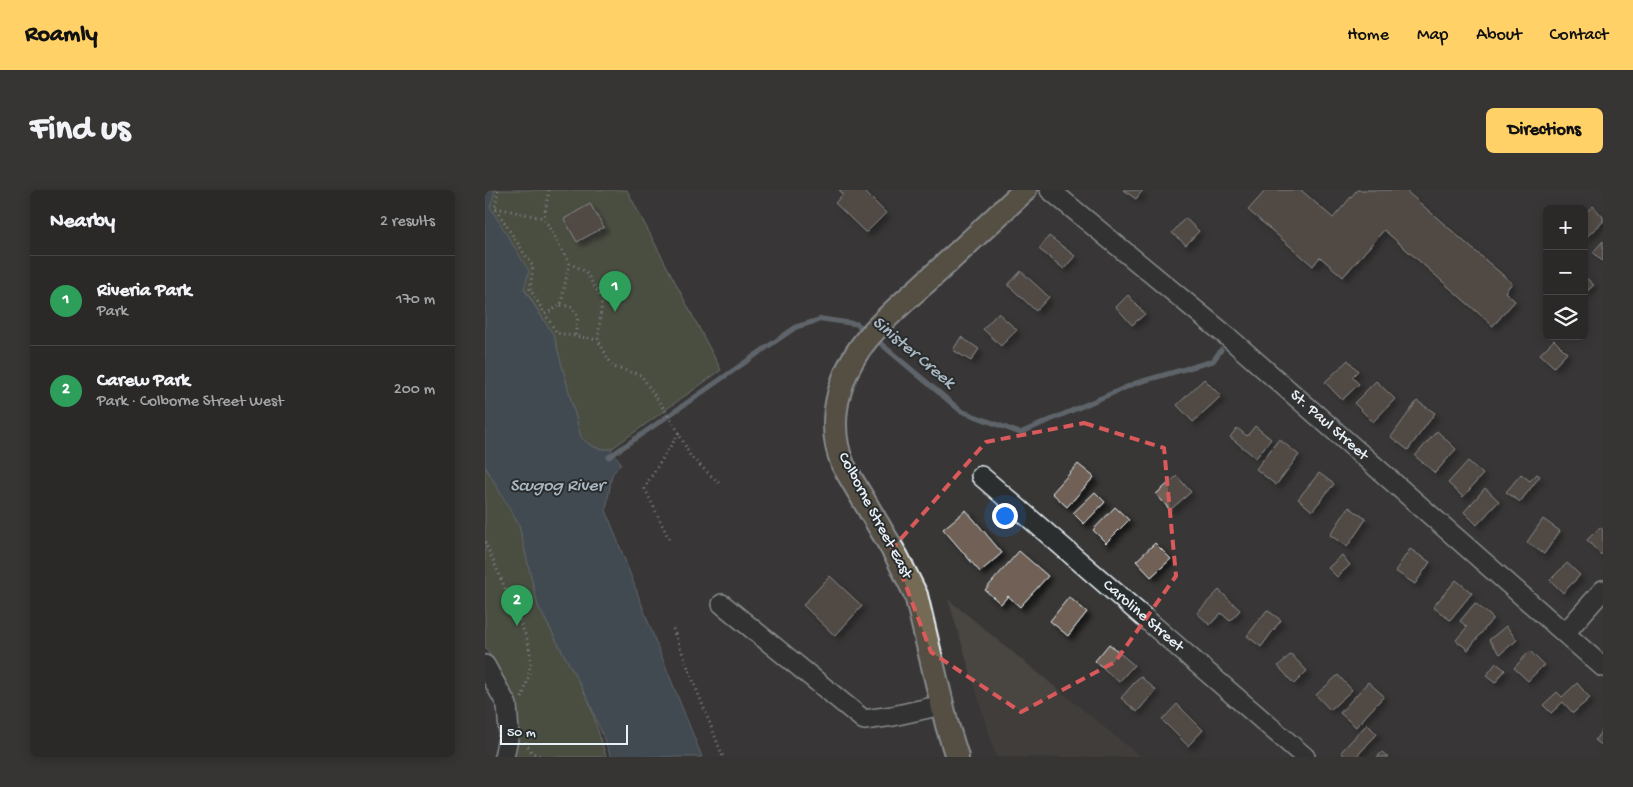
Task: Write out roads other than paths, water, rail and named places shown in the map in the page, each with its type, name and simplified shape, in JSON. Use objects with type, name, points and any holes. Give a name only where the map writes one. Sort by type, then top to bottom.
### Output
[{"type":"main road","name":"Colborne Street East","points":[[957,757],[942,705],[916,595],[897,557],[843,465],[838,453],[835,437],[836,412],[839,390],[848,370],[870,335],[1025,190]]},
{"type":"street","name":"St. Paul Street","points":[[1050,190],[1228,337],[1603,667]]},
{"type":"street","name":"Caroline Street","points":[[981,476],[1305,757]]},
{"type":"street","points":[[1565,633],[1603,590]]},
{"type":"street","points":[[722,604],[864,720],[893,716],[942,705]]},
{"type":"street","points":[[485,664],[507,705],[509,733],[503,757]]},
{"type":"water","name":"Scugog River","points":[[485,190],[495,191],[490,207],[529,271],[524,289],[554,336],[581,437],[595,447],[611,449],[621,463],[612,475],[606,510],[702,757],[611,757],[589,701],[538,606],[519,525],[485,466]]},
{"type":"waterway","name":"Sinister Creek","points":[[609,457],[796,327],[822,319],[857,324],[865,331]]},
{"type":"waterway","name":"Sinister Creek","points":[[874,338],[961,411],[1020,433],[1136,383],[1213,361],[1221,350]]},
{"type":"place","name":"Riveria Park","points":[[615,312]]},
{"type":"place","name":"Carew Park","points":[[517,626]]}]
